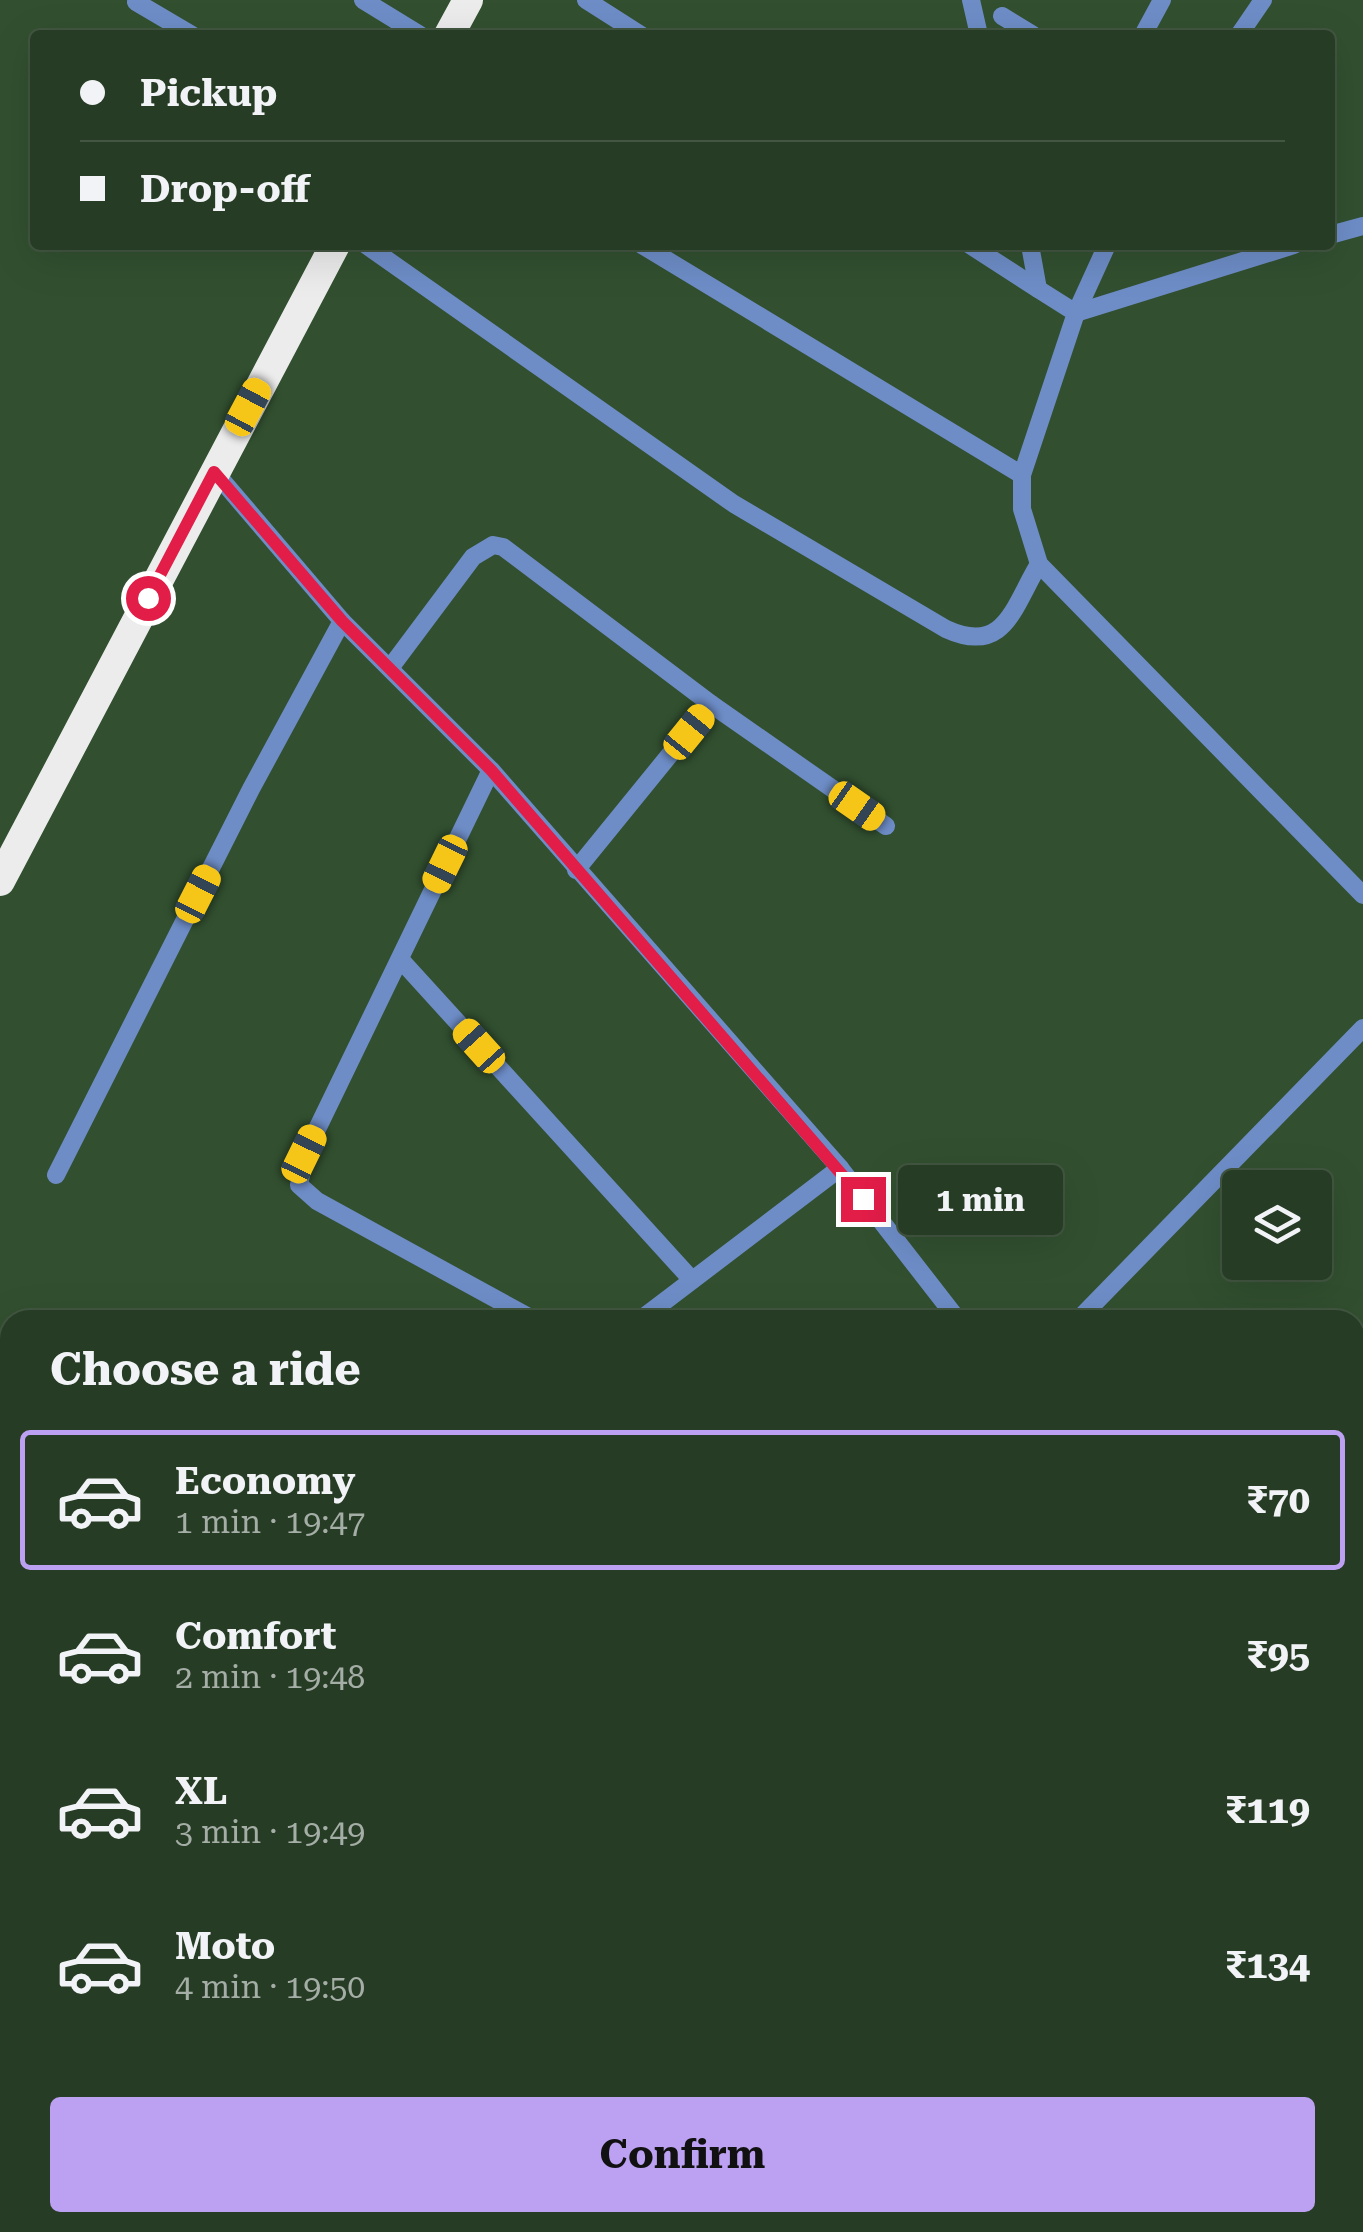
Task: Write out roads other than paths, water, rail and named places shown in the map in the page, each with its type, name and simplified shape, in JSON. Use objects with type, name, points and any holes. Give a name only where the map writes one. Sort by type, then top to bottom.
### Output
[{"type":"highway","points":[[452,30],[468,0]]},
{"type":"highway","points":[[0,881],[332,250]]},
{"type":"street","points":[[363,0],[412,30]]},
{"type":"street","points":[[586,0],[633,30]]},
{"type":"street","points":[[971,0],[977,30]]},
{"type":"street","points":[[1147,30],[1162,0]]},
{"type":"street","points":[[1242,30],[1263,0]]},
{"type":"street","points":[[136,2],[184,30]]},
{"type":"street","points":[[1002,16],[1025,30]]},
{"type":"street","points":[[1335,234],[1363,226]]},
{"type":"street","points":[[373,250],[734,504],[946,629],[982,640],[998,633],[1039,564]]},
{"type":"street","points":[[650,250],[1022,475]]},
{"type":"street","points":[[978,250],[1076,313],[1278,250]]},
{"type":"street","points":[[1031,250],[1038,289]]},
{"type":"street","points":[[1105,250],[1076,313],[1022,475],[1022,510],[1039,564],[1363,895]]},
{"type":"street","points":[[214,472],[342,621],[491,770],[840,1168],[950,1310]]},
{"type":"street","points":[[390,668],[473,557],[493,545],[514,554],[712,704],[886,826]]},
{"type":"street","points":[[56,1175],[251,788],[342,621]]},
{"type":"street","points":[[576,870],[712,704]]},
{"type":"street","points":[[491,770],[304,1154],[299,1186],[317,1201],[516,1310]]},
{"type":"street","points":[[400,958],[692,1280]]},
{"type":"street","points":[[1088,1310],[1363,1028]]},
{"type":"street","points":[[653,1310],[840,1168]]}]
